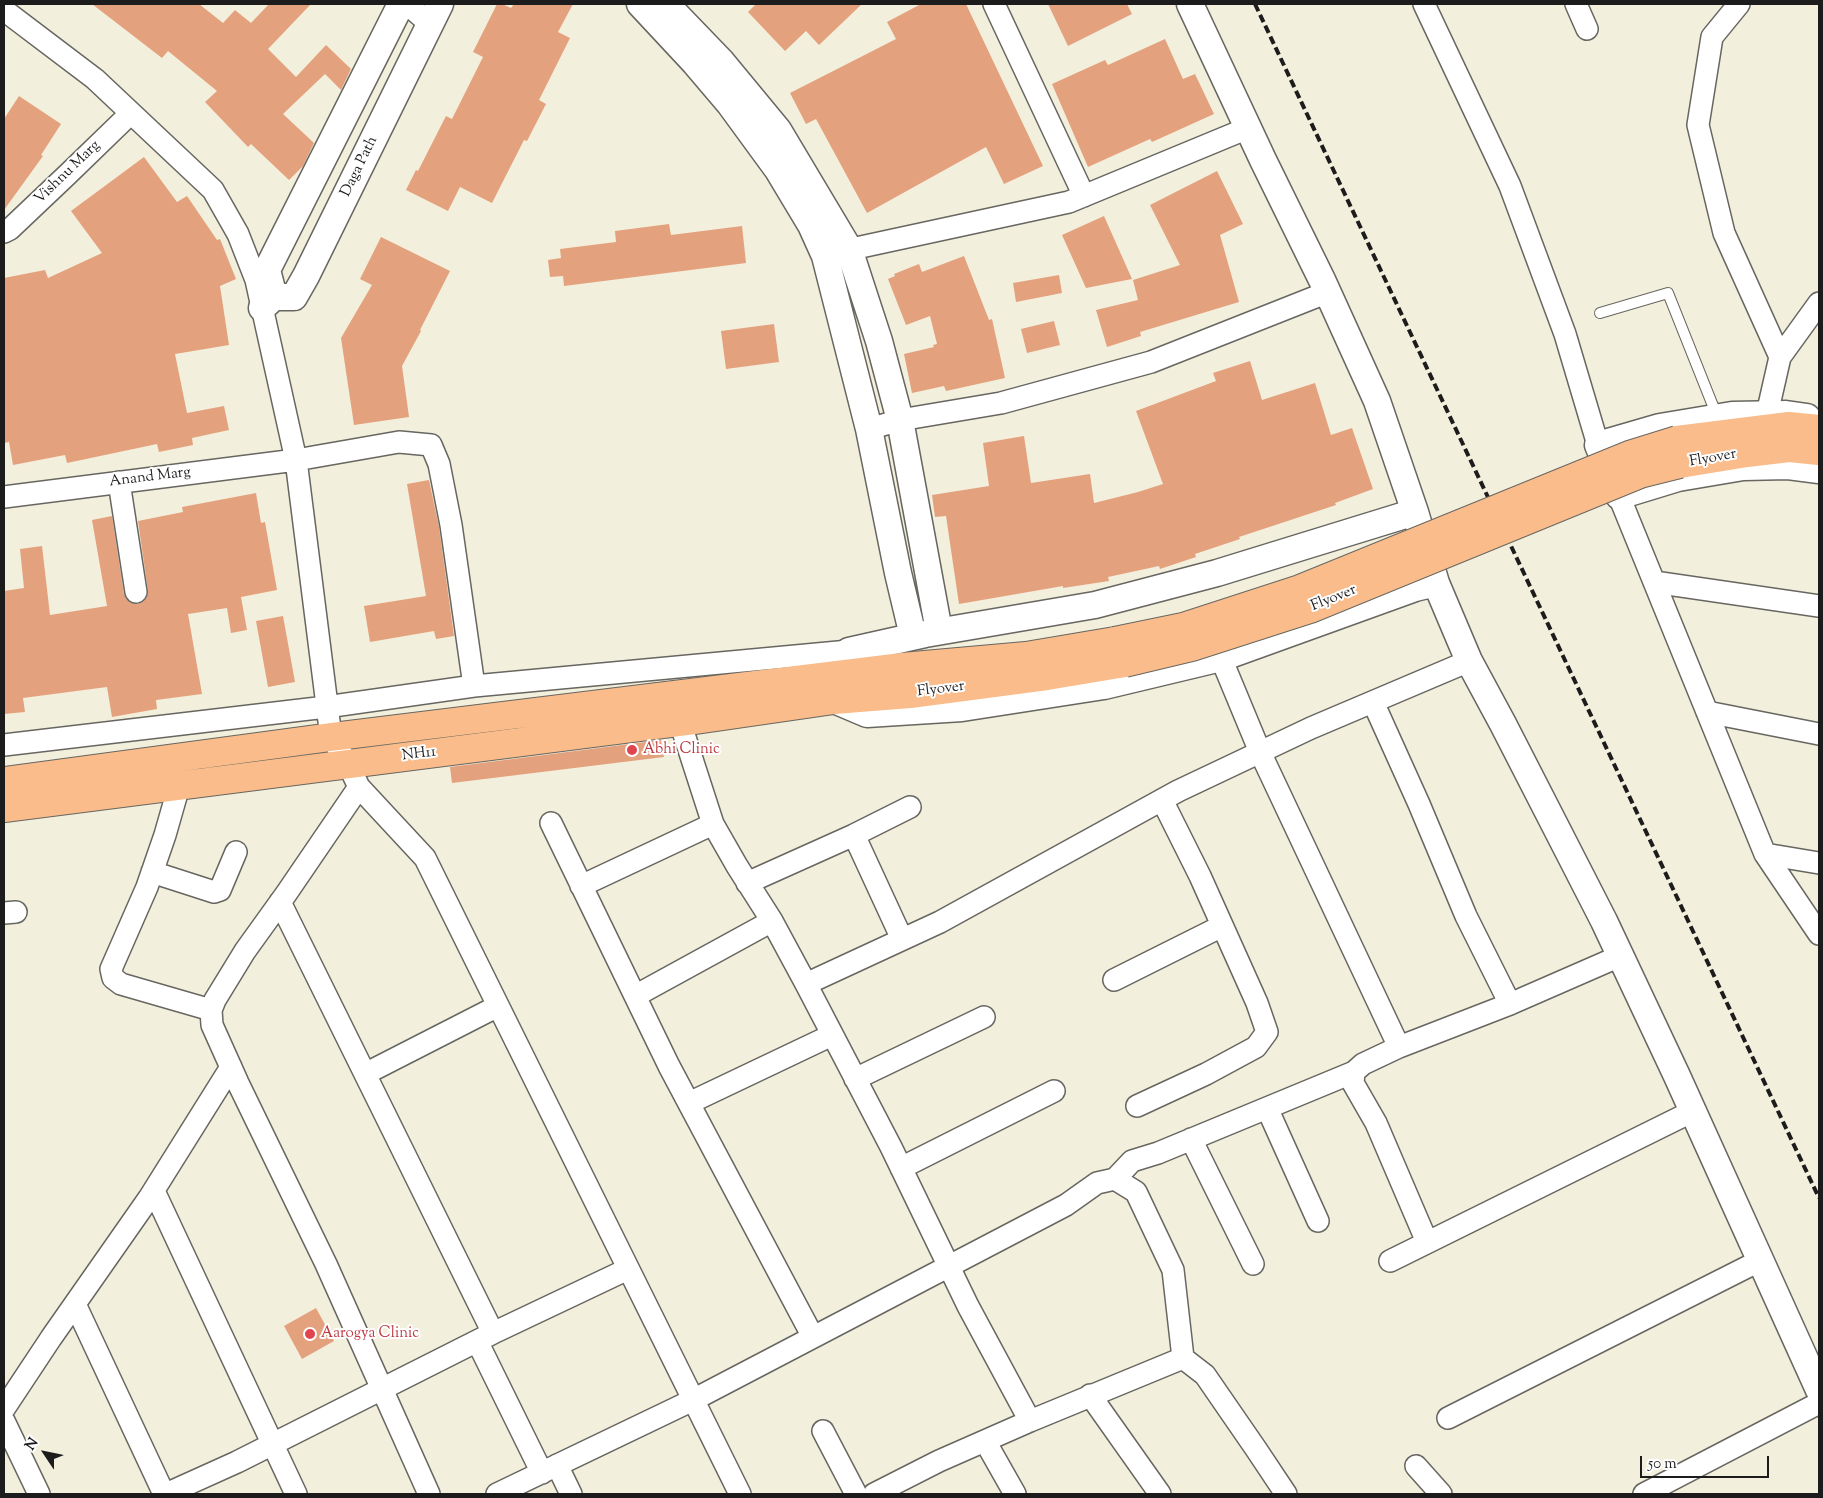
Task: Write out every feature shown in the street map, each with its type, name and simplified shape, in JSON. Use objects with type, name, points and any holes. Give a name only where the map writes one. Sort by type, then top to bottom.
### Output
[{"type":"highway","name":"Flyover","points":[[1120,652],[1183,627],[1300,589],[1641,451],[1677,440],[1789,426],[1819,429]]},
{"type":"highway","name":"Flyover","points":[[836,688],[902,667],[1026,656],[1192,647],[1310,609],[1640,474],[1680,464],[1747,453],[1789,448],[1819,450]]},
{"type":"highway","name":"NH11","points":[[4,808],[180,786],[353,775],[680,722],[836,688]]},
{"type":"highway","points":[[4,781],[331,737],[836,688]]},
{"type":"street","points":[[401,4],[267,270],[268,303],[296,460],[331,737],[353,775],[424,858],[740,1494]]},
{"type":"street","points":[[407,4],[435,14]]},
{"type":"street","points":[[640,4],[695,63],[734,110],[778,170],[810,225],[837,252],[869,429],[898,573],[913,636]]},
{"type":"street","points":[[666,4],[722,61],[778,130],[879,341],[900,420],[939,631]]},
{"type":"street","points":[[994,4],[1084,196]]},
{"type":"street","points":[[1190,4],[1328,292],[1377,401],[1415,512],[1436,583],[1469,661],[1620,956],[1693,1111],[1819,1390]]},
{"type":"street","points":[[1424,4],[1510,186],[1565,334],[1598,445],[1765,854],[1819,934]]},
{"type":"street","points":[[1576,4],[1587,29]]},
{"type":"street","points":[[1739,4],[1712,37],[1698,125],[1724,233],[1780,357]]},
{"type":"street","points":[[4,10],[95,80],[213,190],[238,234],[256,280],[268,303]]},
{"type":"street","name":"Daga Path","points":[[268,303],[294,297],[435,14]]},
{"type":"street","name":"Vishnu Marg","points":[[4,232],[10,229],[131,113]]},
{"type":"street","points":[[837,252],[1069,202],[1248,128]]},
{"type":"street","points":[[869,429],[900,420],[1001,403],[1151,362],[1328,292]]},
{"type":"street","points":[[1767,414],[1780,357],[1819,303]]},
{"type":"street","points":[[1598,445],[1661,427],[1732,415],[1786,414],[1819,418]]},
{"type":"street","points":[[1661,427],[1678,478]]},
{"type":"street","name":"Anand Marg","points":[[4,497],[296,460],[398,442],[431,445],[439,464],[451,525],[474,686]]},
{"type":"street","points":[[1619,496],[1678,478],[1742,467],[1788,466],[1819,470]]},
{"type":"street","points":[[119,482],[136,592]]},
{"type":"street","points":[[4,745],[326,707],[474,686],[849,651],[939,631],[1095,605],[1217,573],[1415,512]]},
{"type":"street","points":[[1654,582],[1819,606]]},
{"type":"street","points":[[849,651],[836,688],[867,714],[962,708],[1104,686],[1221,658],[1258,647],[1415,588],[1436,583]]},
{"type":"street","points":[[1221,658],[1260,752],[1399,1047]]},
{"type":"street","points":[[806,984],[940,922],[1162,800],[1260,752],[1469,661]]},
{"type":"street","points":[[1373,702],[1420,804],[1466,916],[1510,1004]]},
{"type":"street","points":[[1707,712],[1819,734]]},
{"type":"street","points":[[680,722],[713,824],[772,921],[806,984],[901,1168],[968,1306],[1030,1421]]},
{"type":"street","points":[[353,775],[280,902],[244,952],[215,1000],[211,1010],[212,1026],[322,1256],[429,1494]]},
{"type":"street","points":[[180,786],[152,872],[111,969],[113,978],[121,984],[211,1010]]},
{"type":"street","points":[[1138,1106],[1206,1074],[1256,1047],[1267,1032],[1257,1003],[1200,876],[1162,800]]},
{"type":"street","points":[[747,882],[854,835],[910,807]]},
{"type":"street","points":[[551,823],[689,1103],[813,1337]]},
{"type":"street","points":[[581,886],[713,824]]},
{"type":"street","points":[[854,835],[902,940]]},
{"type":"street","points":[[152,872],[214,892],[220,890],[236,852]]},
{"type":"street","points":[[1765,854],[1819,863]]},
{"type":"street","points":[[280,902],[364,1074],[485,1337],[550,1469],[572,1494]]},
{"type":"street","points":[[635,996],[772,921]]},
{"type":"street","points":[[1114,980],[1222,926]]},
{"type":"street","points":[[497,1494],[693,1400],[1066,1204],[1097,1184],[1115,1179],[1132,1162],[1354,1072],[1363,1064],[1399,1047],[1510,1004],[1620,956]]},
{"type":"street","points":[[364,1074],[498,1006]]},
{"type":"street","points":[[855,1079],[984,1017]]},
{"type":"street","points":[[689,1103],[832,1035]]},
{"type":"street","points":[[39,1494],[4,1411],[75,1304],[154,1191],[231,1067]]},
{"type":"street","points":[[1354,1072],[1353,1083],[1376,1123],[1427,1242]]},
{"type":"street","points":[[901,1168],[1054,1091]]},
{"type":"street","points":[[1267,1108],[1318,1221]]},
{"type":"street","points":[[1390,1261],[1693,1111]]},
{"type":"street","points":[[1191,1139],[1253,1264]]},
{"type":"street","points":[[1115,1179],[1136,1192],[1173,1270],[1183,1358],[1205,1375],[1282,1493]]},
{"type":"street","points":[[154,1191],[296,1494]]},
{"type":"street","points":[[1448,1418],[1760,1260]]},
{"type":"street","points":[[75,1304],[168,1494],[237,1462],[485,1337],[628,1269]]},
{"type":"street","points":[[874,1494],[939,1461],[1090,1395],[1183,1358]]},
{"type":"street","points":[[1090,1395],[1160,1494]]},
{"type":"street","points":[[1644,1494],[1819,1404]]},
{"type":"street","points":[[823,1431],[856,1494]]},
{"type":"street","points":[[985,1441],[1015,1494]]},
{"type":"street","points":[[1416,1466],[1441,1494]]},
{"type":"lane","points":[[1600,313],[1668,293],[1718,417]]},
{"type":"building","points":[[92,4],[199,4],[223,23],[235,10],[251,23],[269,4],[311,4],[268,49],[296,77],[326,45],[351,69],[341,90],[325,74],[283,114],[314,143],[303,166],[289,180],[251,144],[248,147],[205,102],[217,91],[168,51],[162,58]]},
{"type":"building","points":[[497,4],[511,8],[514,4],[573,4],[558,32],[570,38],[539,100],[546,104],[527,141],[524,140],[492,203],[460,187],[448,211],[406,190],[416,170],[418,171],[446,116],[452,119],[483,57],[473,52]]},
{"type":"building","points":[[756,4],[862,4],[819,45],[806,31],[785,51],[748,12]]},
{"type":"building","points":[[921,4],[966,4],[1043,166],[1004,184],[986,147],[867,213],[816,119],[806,124],[790,93],[896,39],[887,22]]},
{"type":"building","points":[[1048,4],[1127,4],[1132,14],[1068,46]]},
{"type":"building","points":[[1165,39],[1183,79],[1195,74],[1214,114],[1152,142],[1150,139],[1088,167],[1052,84],[1105,60],[1108,65]]},
{"type":"building","points":[[19,96],[61,124],[41,155],[43,156],[4,210],[4,119]]},
{"type":"building","points":[[144,157],[177,202],[187,196],[217,240],[220,239],[236,279],[220,286],[229,345],[175,354],[187,413],[224,406],[229,430],[192,438],[193,445],[159,452],[157,444],[67,463],[65,455],[13,465],[9,442],[4,443],[4,278],[45,270],[48,278],[102,253],[71,211]]},
{"type":"building","points":[[1217,171],[1243,224],[1220,235],[1239,302],[1140,332],[1141,336],[1107,347],[1096,310],[1138,300],[1133,280],[1180,265],[1150,205]]},
{"type":"building","points":[[1104,216],[1132,279],[1086,288],[1062,235]]},
{"type":"building","points":[[669,224],[671,235],[742,226],[746,263],[564,286],[563,276],[550,277],[548,260],[561,258],[560,249],[616,242],[615,231]]},
{"type":"building","points":[[381,237],[450,271],[402,366],[409,417],[354,425],[341,338],[372,285],[360,279]]},
{"type":"building","points":[[964,256],[989,320],[992,319],[1005,378],[946,391],[944,386],[912,393],[904,354],[934,347],[933,345],[937,344],[930,316],[906,325],[888,279],[895,276],[894,274],[919,264],[922,272]]},
{"type":"building","points":[[1059,275],[1062,293],[1016,302],[1013,283]]},
{"type":"building","points":[[1054,321],[1060,345],[1027,353],[1021,329]]},
{"type":"building","points":[[774,324],[779,362],[726,369],[721,331]]},
{"type":"building","points":[[1250,361],[1262,400],[1315,383],[1331,435],[1352,428],[1373,489],[1335,503],[1336,505],[1239,537],[1240,539],[1195,554],[1196,557],[1160,569],[1159,566],[1108,577],[1109,581],[1063,588],[1063,586],[959,604],[946,516],[935,517],[932,495],[989,486],[983,443],[1024,436],[1031,483],[1090,474],[1094,503],[1138,492],[1163,484],[1136,411],[1216,381],[1213,373]]},
{"type":"building","points":[[429,480],[439,527],[454,636],[436,639],[434,631],[370,642],[364,606],[426,596],[407,484]]},
{"type":"building","points":[[256,493],[261,523],[265,522],[277,590],[241,597],[247,630],[231,633],[227,608],[188,614],[202,694],[156,700],[157,709],[112,717],[107,687],[23,698],[25,712],[4,714],[4,591],[24,588],[20,549],[42,546],[50,615],[107,606],[92,520],[112,516],[124,594],[131,603],[138,604],[147,597],[148,591],[138,521],[183,512],[182,507]]},
{"type":"building","points":[[283,616],[295,682],[268,687],[256,621]]},
{"type":"building","points":[[661,740],[664,757],[452,783],[450,767]]},
{"type":"building","points":[[316,1308],[334,1341],[302,1359],[284,1326]]},
{"type":"railway","points":[[1255,4],[1819,1198]]},
{"type":"place","name":"Abhi Clinic","points":[[632,750]]},
{"type":"place","name":"Aarogya Clinic","points":[[310,1334]]}]
